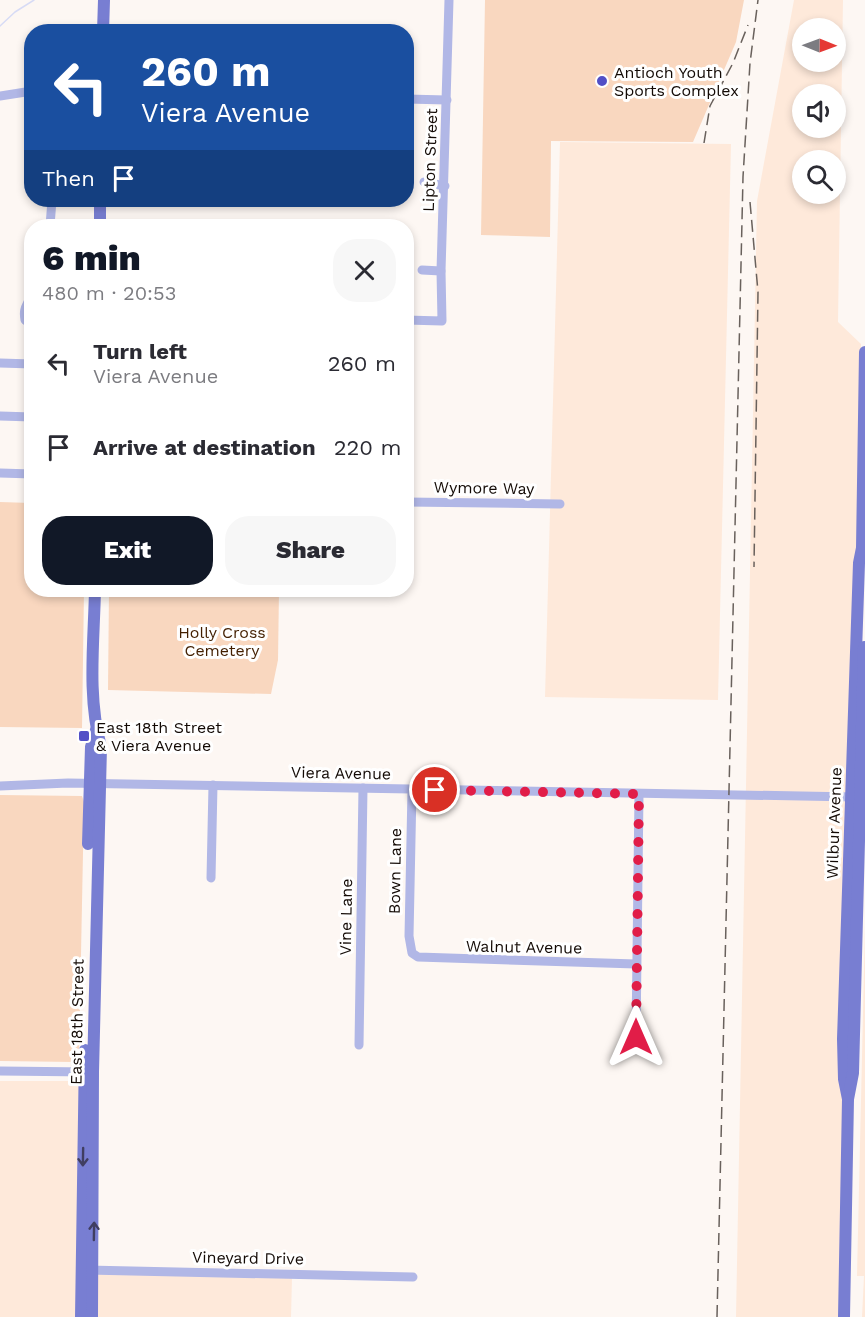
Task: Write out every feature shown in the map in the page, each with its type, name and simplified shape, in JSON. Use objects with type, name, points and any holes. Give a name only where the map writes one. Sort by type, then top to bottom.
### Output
[{"type":"main road","points":[[103,24],[104,0]]},
{"type":"main road","name":"Wilbur Avenue","points":[[856,797],[859,563],[864,554],[865,352]]},
{"type":"main road","name":"East 18th Street","points":[[92,1317],[88,1270],[88,1072],[94,784],[101,747],[96,729],[93,682],[95,597]]},
{"type":"main road","name":"Wilbur Avenue","points":[[844,1317],[848,1099],[844,1069],[865,616]]},
{"type":"main road","name":"East 18th Street","points":[[81,1317],[88,1270]]},
{"type":"street","name":"Lipton Street","points":[[414,320],[442,321],[441,272],[449,0]]},
{"type":"street","points":[[0,96],[24,92]]},
{"type":"street","points":[[414,99],[447,100]]},
{"type":"street","points":[[424,182],[445,186]]},
{"type":"street","points":[[422,270],[441,272]]},
{"type":"street","points":[[0,363],[24,364]]},
{"type":"street","points":[[0,416],[24,417]]},
{"type":"street","points":[[0,473],[24,474]]},
{"type":"street","name":"Wymore Way","points":[[414,502],[561,504]]},
{"type":"street","points":[[211,878],[213,785]]},
{"type":"street","name":"Viera Avenue","points":[[0,786],[213,785],[856,797]]},
{"type":"street","name":"Vine Lane","points":[[359,1045],[363,788]]},
{"type":"street","name":"Bown Lane","points":[[412,790],[409,936],[412,952]]},
{"type":"street","points":[[636,1037],[639,794]]},
{"type":"street","name":"Walnut Avenue","points":[[412,952],[425,959],[636,964]]},
{"type":"street","points":[[0,1071],[88,1072]]},
{"type":"street","name":"Vineyard Drive","points":[[88,1270],[413,1277]]},
{"type":"shaded area","points":[[794,0],[843,0],[843,18],[792,18],[792,72],[842,72],[842,84],[792,84],[792,138],[841,138],[841,150],[792,150],[792,204],[840,204],[838,322],[861,344],[840,1317],[736,1317],[757,201]]},
{"type":"shaded area","points":[[560,142],[731,144],[718,700],[545,697]]},
{"type":"shaded area","points":[[865,925],[865,1317],[862,1317],[864,1276],[857,1276]]},
{"type":"shaded area","points":[[0,1081],[79,1081],[78,1317],[0,1317]]},
{"type":"shaded area","points":[[96,1274],[292,1278],[291,1317],[96,1317]]},
{"type":"green space","name":"Antioch Youth Sports Complex","points":[[485,0],[744,0],[736,42],[693,142],[551,141],[550,237],[481,235]]},
{"type":"green space","points":[[0,502],[24,503],[24,597],[84,597],[82,728],[0,727]]},
{"type":"green space","name":"Holly Cross Cemetery","points":[[109,597],[279,597],[278,660],[271,694],[108,690]]},
{"type":"green space","points":[[0,795],[82,796],[84,802],[79,1056],[74,1062],[0,1061]]},
{"type":"waterway","points":[[0,26],[15,12],[34,0]]},
{"type":"railway","points":[[717,1317],[743,177],[750,63],[758,0]]},
{"type":"railway","points":[[704,143],[710,106],[733,63],[748,25]]},
{"type":"railway","points":[[750,202],[758,292],[754,567]]},
{"type":"place","name":"Antioch Youth Sports Complex","points":[[602,81]]},
{"type":"place","name":"East 18th Street & Viera Avenue","points":[[84,736]]},
{"type":"route","points":[[435,790],[639,794],[636,1037]]}]
